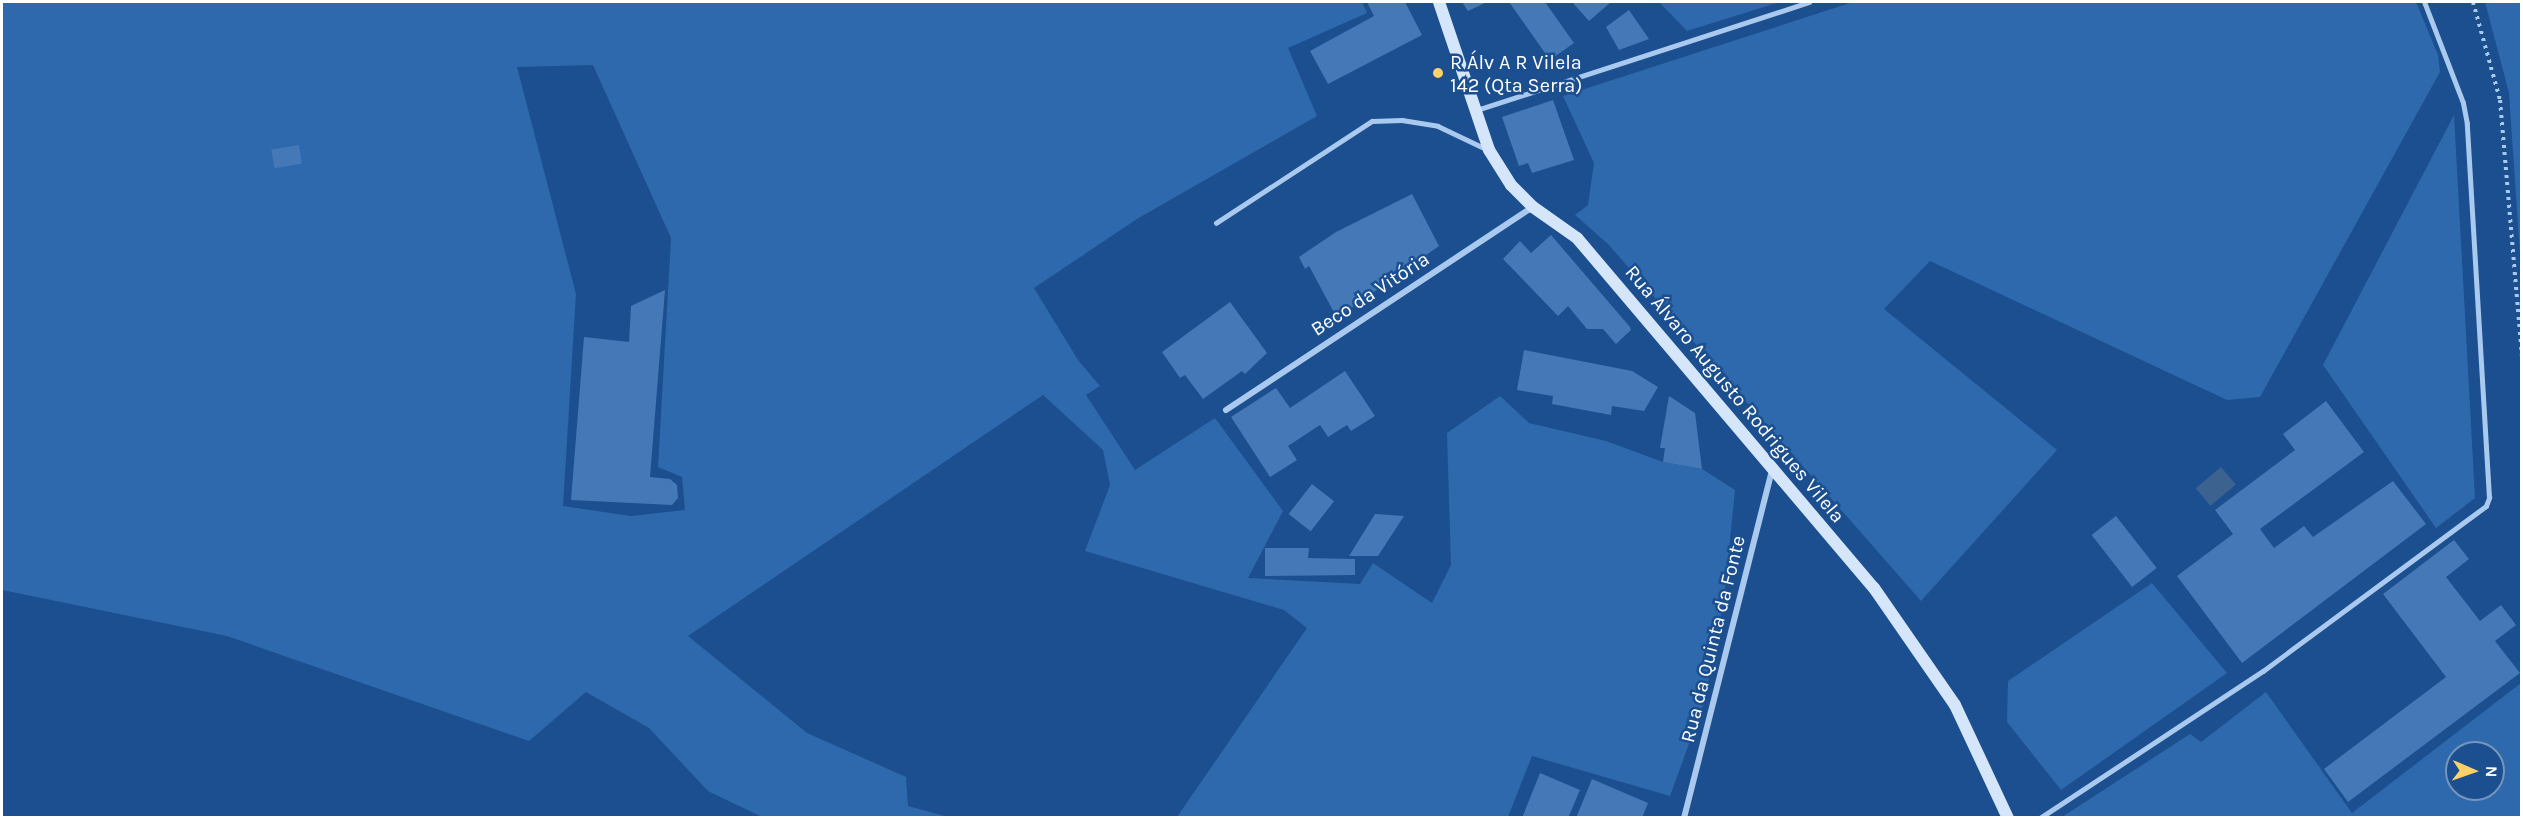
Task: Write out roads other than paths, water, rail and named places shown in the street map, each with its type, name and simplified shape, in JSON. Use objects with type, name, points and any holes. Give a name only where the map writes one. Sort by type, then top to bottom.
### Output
[{"type":"main road","name":"Rua Álvaro Augusto Rodrigues Vilela","points":[[1439,2],[1488,150],[1511,184],[1533,207],[1577,238],[1874,588],[1935,671],[2008,818]]},
{"type":"street","name":"Beco da Vitória","points":[[1226,410],[1533,207]]},
{"type":"street","name":"Rua da Quinta da Fonte","points":[[1684,818],[1773,469]]},
{"type":"lane","points":[[1474,111],[1809,2]]},
{"type":"lane","points":[[2040,818],[2263,671],[2486,506],[2489,498],[2467,124],[2463,103],[2424,2]]},
{"type":"lane","points":[[1216,223],[1372,121],[1402,120],[1438,126],[1488,150]]},
{"type":"place","name":"R Álv A R Vilela 142 (Qta Serra)","points":[[1438,73]]}]
